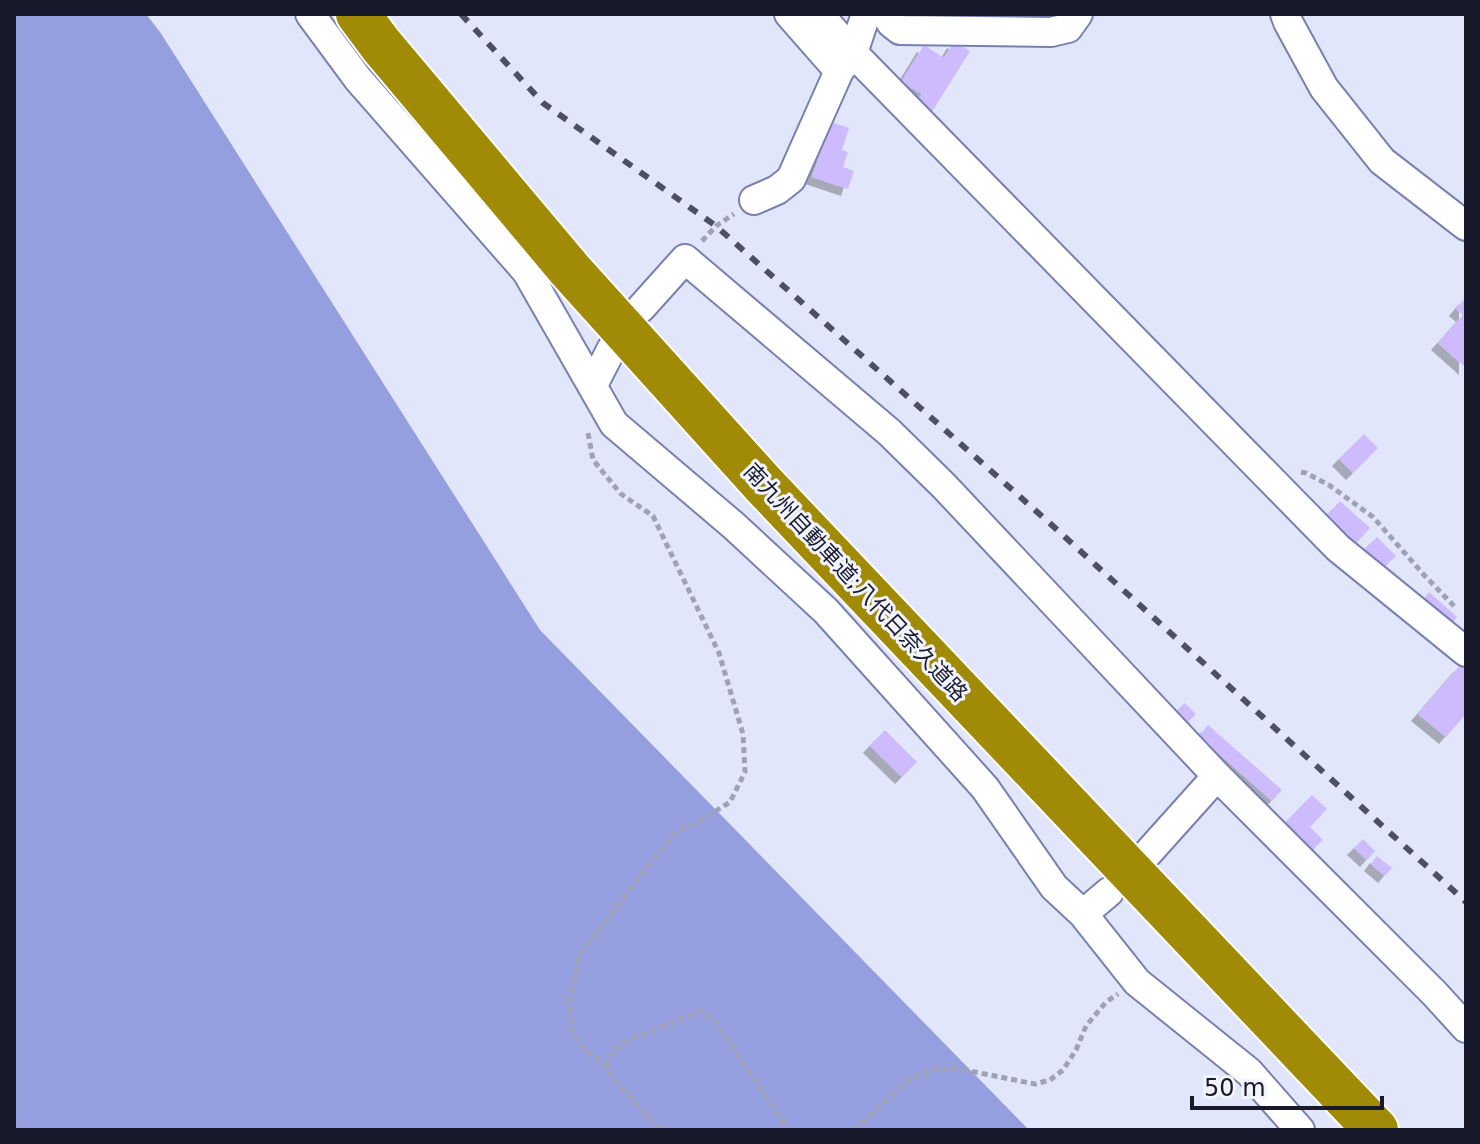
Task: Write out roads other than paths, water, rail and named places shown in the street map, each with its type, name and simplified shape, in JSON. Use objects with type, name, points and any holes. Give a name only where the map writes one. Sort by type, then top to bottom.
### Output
[{"type":"highway","name":"南九州自動車道;八代日奈久道路","points":[[358,14],[570,270],[752,472],[1376,1130]]},
{"type":"street","points":[[310,14],[358,79],[527,272],[614,424],[733,525],[826,611],[985,788],[1054,887],[1083,914],[1137,982],[1249,1072],[1300,1130]]},
{"type":"street","points":[[789,14],[846,62],[1338,548],[1466,652]]},
{"type":"street","points":[[819,14],[846,62]]},
{"type":"street","points":[[754,200],[777,190],[791,179],[866,14]]},
{"type":"street","points":[[886,14],[900,30],[1051,32],[1068,28],[1078,14]]},
{"type":"street","points":[[1285,14],[1324,88],[1382,161],[1466,226]]},
{"type":"street","points":[[641,308],[685,259],[889,432],[1217,776],[1466,1028]]},
{"type":"street","points":[[593,385],[612,348]]},
{"type":"street","points":[[1148,853],[1217,776]]},
{"type":"street","points":[[1083,914],[1109,892]]},
{"type":"railway","points":[[461,14],[543,103],[716,226],[1054,527],[1466,902]]}]
